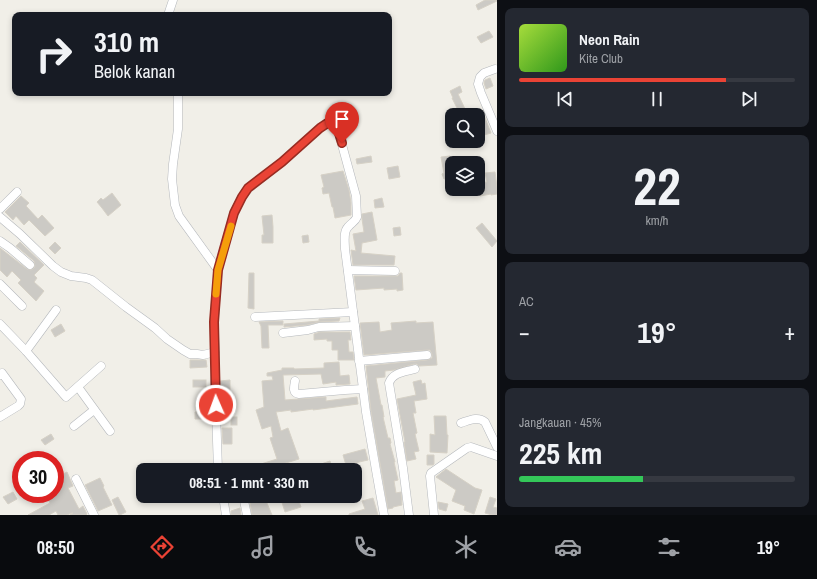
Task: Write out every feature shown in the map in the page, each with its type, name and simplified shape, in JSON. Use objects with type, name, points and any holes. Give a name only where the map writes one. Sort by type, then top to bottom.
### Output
[{"type":"street","points":[[169,12],[173,0]]},
{"type":"street","points":[[495,69],[484,73],[480,77],[478,84],[497,131]]},
{"type":"street","points":[[178,96],[178,129],[172,179],[175,205],[179,216],[218,270]]},
{"type":"street","points":[[218,463],[214,322],[218,270],[234,213],[246,192],[253,184],[282,162],[320,128],[329,122],[333,123],[338,130],[356,196],[357,217],[346,231],[345,243],[366,412],[384,515]]},
{"type":"street","points":[[0,209],[17,192]]},
{"type":"street","points":[[0,217],[61,272],[71,276],[92,280],[183,350],[190,354],[203,355],[215,352]]},
{"type":"street","points":[[0,240],[30,265]]},
{"type":"street","points":[[348,270],[395,271]]},
{"type":"street","points":[[0,284],[22,306]]},
{"type":"street","points":[[26,351],[56,310]]},
{"type":"street","points":[[255,317],[353,312]]},
{"type":"street","points":[[0,324],[26,351],[66,398],[101,366]]},
{"type":"street","points":[[283,333],[319,327],[355,326]]},
{"type":"street","points":[[359,361],[427,355]]},
{"type":"street","points":[[409,515],[389,383],[393,376],[397,373],[415,369]]},
{"type":"street","points":[[0,375],[2,374],[21,399],[18,406],[0,417]]},
{"type":"street","points":[[295,381],[294,391],[295,393],[299,394],[363,390]]},
{"type":"street","points":[[78,387],[110,431]]},
{"type":"street","points":[[74,426],[94,410]]},
{"type":"street","points":[[461,423],[478,418],[482,419],[485,422],[497,447]]},
{"type":"street","points":[[434,515],[430,476],[431,473],[471,447],[497,456]]},
{"type":"street","points":[[76,479],[94,515]]},
{"type":"street","points":[[224,503],[226,515]]},
{"type":"street","points":[[244,503],[247,515]]},
{"type":"building","points":[[485,0],[497,1],[478,10],[476,5]]},
{"type":"building","points":[[489,31],[493,37],[481,43],[477,37]]},
{"type":"building","points":[[490,78],[493,86],[486,89],[484,83],[485,80]]},
{"type":"building","points":[[460,86],[462,92],[458,94],[465,108],[457,108],[450,91]]},
{"type":"building","points":[[485,118],[491,133],[485,135]]},
{"type":"building","points":[[371,156],[372,162],[357,164],[356,159]]},
{"type":"building","points":[[441,157],[445,157],[445,179],[442,174],[444,173]]},
{"type":"building","points":[[398,166],[400,177],[389,179],[387,168]]},
{"type":"building","points":[[343,171],[349,190],[351,215],[335,218],[329,193],[323,194],[322,188],[324,187],[321,175]]},
{"type":"building","points":[[495,172],[497,194],[485,195],[485,182],[487,182],[485,173]]},
{"type":"building","points":[[112,193],[121,205],[108,216],[97,202],[101,198],[103,200]]},
{"type":"building","points":[[21,196],[29,203],[26,206],[38,219],[42,215],[54,228],[45,236],[29,220],[24,225],[16,216],[13,220],[5,212]]},
{"type":"building","points":[[382,198],[384,207],[375,208],[374,200]]},
{"type":"building","points":[[372,212],[377,240],[362,243],[361,253],[395,256],[394,265],[353,265],[351,250],[356,251],[353,234],[364,232],[362,214]]},
{"type":"building","points":[[272,215],[273,243],[262,243],[262,235],[264,235],[262,216]]},
{"type":"building","points":[[482,223],[497,241],[492,247],[476,228]]},
{"type":"building","points":[[400,227],[401,235],[394,236],[393,228]]},
{"type":"building","points":[[308,235],[309,242],[303,243],[302,236]]},
{"type":"building","points":[[20,242],[44,265],[34,275],[37,278],[34,282],[44,291],[36,301],[18,283],[21,280],[12,271],[7,277],[0,270],[0,248],[27,269],[31,270],[34,268],[34,261],[16,246]]},
{"type":"building","points":[[55,242],[61,248],[55,254],[49,248]]},
{"type":"building","points":[[249,273],[254,273],[254,309],[248,308]]},
{"type":"building","points":[[402,273],[403,290],[384,290],[384,288],[356,290],[354,276],[398,276]]},
{"type":"building","points":[[340,318],[339,321],[284,327],[284,324],[319,321],[319,319]]},
{"type":"building","points":[[283,321],[283,325],[268,325],[269,348],[262,348],[261,326],[259,322]]},
{"type":"building","points":[[416,321],[416,323],[433,322],[437,365],[419,366],[414,364],[385,371],[385,377],[376,378],[383,417],[388,438],[390,438],[390,444],[395,462],[398,480],[394,481],[396,493],[401,492],[402,505],[388,509],[371,411],[366,366],[427,360],[432,358],[432,354],[430,350],[427,350],[364,355],[360,323],[379,322],[380,332],[392,330],[391,323]]},
{"type":"building","points":[[61,324],[65,331],[55,337],[51,330]]},
{"type":"building","points":[[320,332],[350,332],[351,340],[348,340],[349,352],[353,352],[354,360],[338,360],[338,350],[332,350],[332,341],[327,341],[327,339],[314,340],[314,334]]},
{"type":"building","points":[[190,360],[206,360],[207,367],[190,368]]},
{"type":"building","points":[[339,362],[340,376],[349,375],[350,384],[336,385],[336,382],[323,384],[321,374],[283,375],[285,400],[326,397],[326,401],[357,397],[358,404],[313,410],[276,412],[281,431],[288,428],[299,459],[286,463],[264,463],[277,459],[270,438],[273,437],[271,426],[262,429],[256,410],[264,407],[262,381],[273,380],[272,376],[267,376],[267,373],[282,370],[282,368],[324,368],[324,363]]},
{"type":"building","points":[[193,380],[206,380],[206,387],[193,387]]},
{"type":"building","points":[[230,380],[230,393],[233,393],[234,414],[222,416],[220,381]]},
{"type":"building","points":[[421,380],[422,384],[425,383],[427,399],[414,401],[416,413],[413,413],[417,433],[415,434],[419,451],[414,452],[416,459],[407,461],[397,399],[416,395],[413,382]]},
{"type":"building","points":[[206,411],[206,419],[195,419],[195,412]]},
{"type":"building","points":[[434,416],[446,416],[448,435],[447,453],[430,452],[430,434],[435,435]]},
{"type":"building","points":[[231,417],[237,417],[237,425],[231,425]]},
{"type":"building","points":[[222,428],[232,428],[232,444],[223,444]]},
{"type":"building","points":[[51,434],[54,439],[45,445],[41,440]]},
{"type":"building","points":[[365,449],[368,460],[355,463],[345,463],[343,455]]},
{"type":"building","points":[[427,455],[434,455],[433,465],[427,465]]},
{"type":"building","points":[[446,469],[475,488],[482,490],[474,514],[464,510],[465,506],[452,501],[456,490],[436,477]]},
{"type":"building","points":[[67,472],[73,486],[68,488],[79,509],[83,506],[87,514],[70,515],[72,513],[67,515],[58,515],[56,511],[49,515],[28,515],[50,503],[64,503],[64,474]]},
{"type":"building","points":[[100,478],[112,505],[98,511],[85,485]]},
{"type":"building","points":[[12,492],[12,502],[8,504],[3,497]]},
{"type":"building","points":[[118,497],[126,512],[120,515],[112,500]]},
{"type":"building","points":[[490,497],[496,499],[493,507],[497,508],[497,515],[485,513]]},
{"type":"building","points":[[373,498],[378,515],[349,515],[365,509],[362,501]]},
{"type":"building","points":[[438,502],[448,504],[446,511],[439,509]]},
{"type":"building","points":[[250,503],[267,503],[272,515],[252,515]]},
{"type":"building","points":[[282,503],[300,503],[301,507],[285,512]]},
{"type":"building","points":[[240,508],[241,515],[231,515],[231,511]]},
{"type":"slow traffic","points":[[216,294],[218,270],[231,226]]},
{"type":"route","points":[[216,405],[214,322],[218,270],[234,213],[248,188],[282,162],[320,128],[329,122],[335,125],[342,143]]}]
